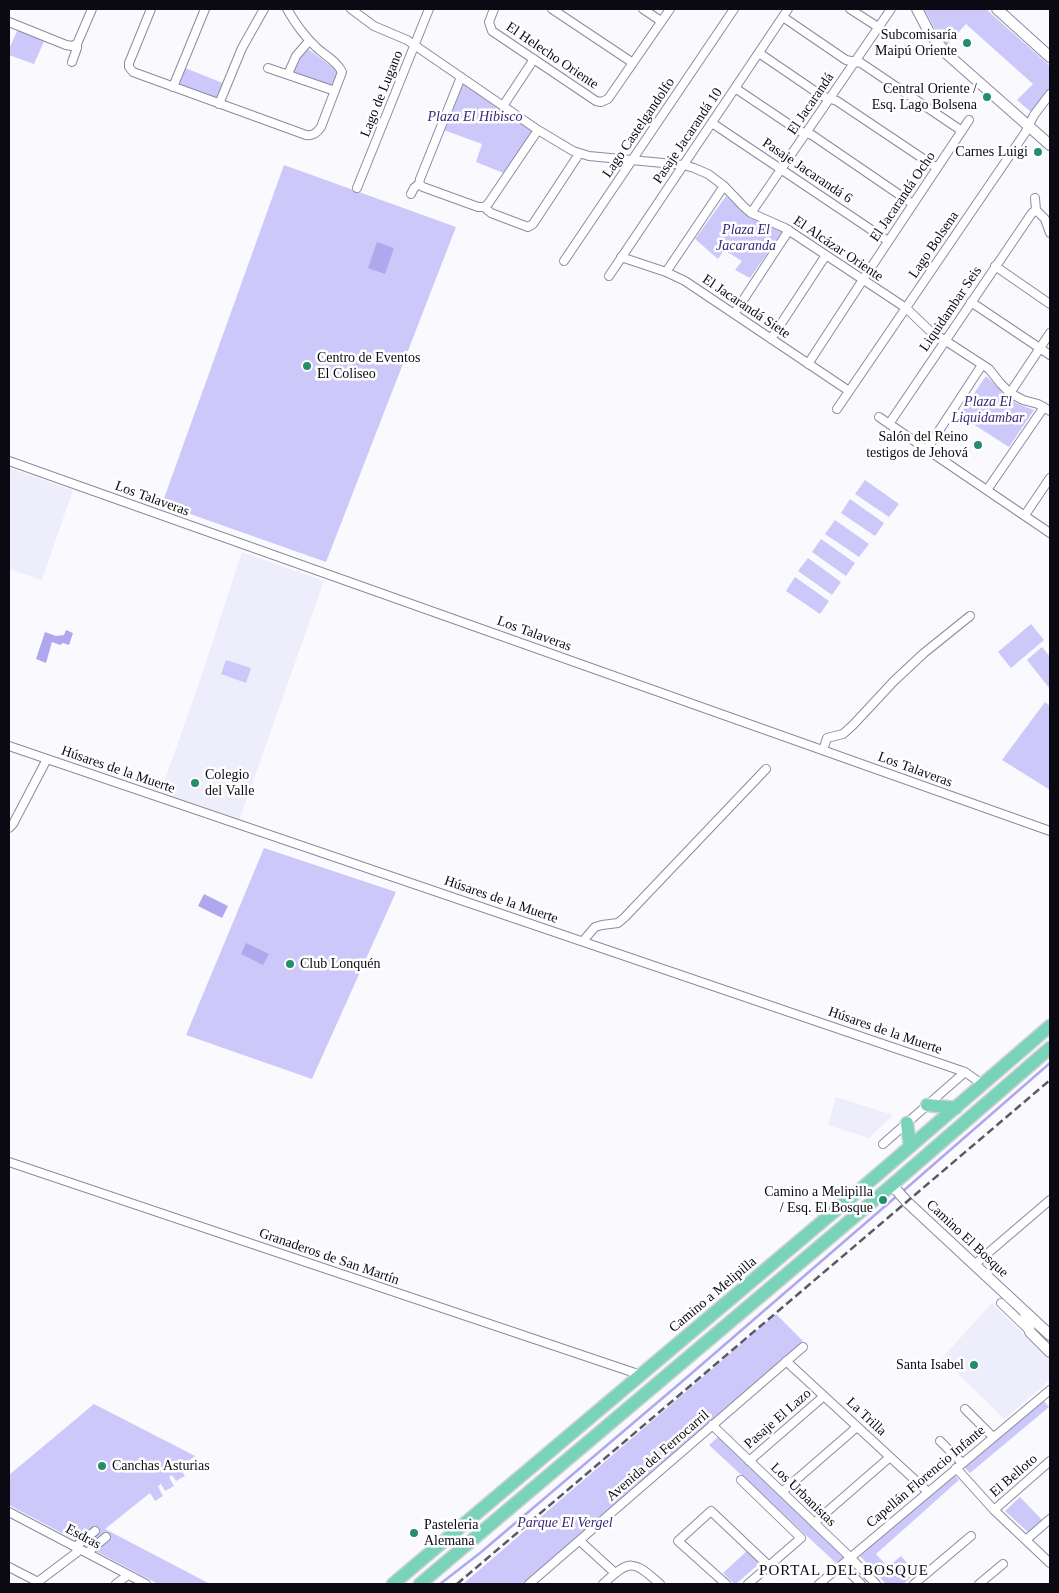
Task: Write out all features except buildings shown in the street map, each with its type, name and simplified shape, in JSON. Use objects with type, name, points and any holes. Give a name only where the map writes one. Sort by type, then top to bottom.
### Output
[{"type":"main road","name":"Camino a Melipilla","points":[[393,1584],[642,1375],[1050,1026]]},
{"type":"main road","points":[[420,1584],[898,1191],[1050,1048]]},
{"type":"main road","points":[[927,1105],[956,1108]]},
{"type":"main road","points":[[907,1123],[910,1147]]},
{"type":"street","points":[[72,62],[76,44],[92,9]]},
{"type":"street","points":[[151,9],[129,63],[129,67],[135,74],[312,135],[318,132],[321,127],[342,73],[340,68],[309,41],[287,9]]},
{"type":"street","points":[[173,87],[205,9]]},
{"type":"street","points":[[219,104],[242,48],[264,9]]},
{"type":"street","name":"El Alcázar Oriente","points":[[351,9],[374,26],[415,45],[538,130],[579,154],[684,166],[701,170],[724,186],[751,213],[789,230],[906,308],[924,326],[989,370],[1010,393],[1047,409]]},
{"type":"street","name":"Lago de Lugano","points":[[357,188],[430,9]]},
{"type":"street","name":"El Helecho Oriente","points":[[494,9],[489,22],[493,32],[596,101],[603,102],[608,99],[633,63]]},
{"type":"street","points":[[552,9],[633,63],[670,9]]},
{"type":"street","points":[[643,9],[661,21]]},
{"type":"street","name":"Lago Castelgandolfo","points":[[564,261],[734,9]]},
{"type":"street","name":"Pasaje Jacarandá 10","points":[[609,276],[788,9]]},
{"type":"street","points":[[850,9],[878,27]]},
{"type":"street","name":"El Jacarandá","points":[[751,213],[891,9]]},
{"type":"street","points":[[917,9],[927,30],[941,48],[1050,145]]},
{"type":"street","points":[[997,9],[1050,57]]},
{"type":"street","points":[[783,17],[846,60],[861,63],[962,131]]},
{"type":"street","points":[[9,22],[66,45],[72,46],[76,44]]},
{"type":"street","points":[[288,74],[296,56],[309,41]]},
{"type":"street","points":[[759,53],[822,96],[837,102],[937,168]]},
{"type":"street","points":[[502,106],[534,59]]},
{"type":"street","points":[[268,68],[335,91]]},
{"type":"street","points":[[411,194],[419,184],[461,77]]},
{"type":"street","points":[[735,88],[799,131],[812,135],[913,204]]},
{"type":"street","name":"Lago Bolsena","points":[[837,409],[1050,94]]},
{"type":"street","name":"El Jacarandá Ocho","points":[[808,364],[969,120]]},
{"type":"street","name":"Pasaje Jacarandá 6","points":[[712,123],[888,241]]},
{"type":"street","points":[[484,208],[538,130]]},
{"type":"street","points":[[419,184],[484,208],[493,214],[530,226],[579,154]]},
{"type":"street","points":[[666,272],[724,186]]},
{"type":"street","points":[[1035,198],[1036,210],[1045,219],[1050,233]]},
{"type":"street","name":"Liquidambar Seis","points":[[889,424],[995,266],[1036,210]]},
{"type":"street","points":[[734,314],[789,230]]},
{"type":"street","points":[[771,339],[826,256]]},
{"type":"street","name":"El Jacarandá Siete","points":[[622,258],[666,272],[685,281],[849,391]]},
{"type":"street","points":[[995,266],[1050,304]]},
{"type":"street","points":[[971,302],[1050,355]]},
{"type":"street","points":[[1010,393],[1050,333]]},
{"type":"street","points":[[927,449],[982,365]]},
{"type":"street","points":[[987,490],[1047,409]]},
{"type":"street","points":[[879,417],[1050,533]]},
{"type":"street","name":"Los Talaveras","points":[[9,462],[1050,831]]},
{"type":"street","points":[[1025,515],[1050,478]]},
{"type":"street","points":[[823,750],[828,738],[842,734],[853,725],[894,681],[924,653],[970,616]]},
{"type":"street","name":"Húsares de la Muerte","points":[[9,746],[965,1072],[982,1084]]},
{"type":"street","points":[[9,828],[48,759]]},
{"type":"street","points":[[583,941],[595,927],[602,924],[618,923],[625,917],[766,768]]},
{"type":"street","points":[[883,1144],[965,1072]]},
{"type":"street","name":"Granaderos de San Martín","points":[[9,1162],[642,1375]]},
{"type":"street","name":"Camino El Bosque","points":[[898,1191],[1050,1335]]},
{"type":"street","points":[[974,1265],[1050,1200]]},
{"type":"street","points":[[1001,1303],[1050,1352]]},
{"type":"street","points":[[1025,1312],[1030,1332]]},
{"type":"street","name":"Avenida del Ferrocarril","points":[[529,1584],[802,1347]]},
{"type":"street","name":"La Trilla","points":[[786,1361],[928,1492]]},
{"type":"street","name":"Capellán Florencio Infante","points":[[819,1584],[1050,1390]]},
{"type":"street","name":"Pasaje El Lazo","points":[[749,1460],[824,1396]]},
{"type":"street","points":[[965,1408],[993,1437]]},
{"type":"street","name":"Los Urbanistas","points":[[712,1425],[876,1584]]},
{"type":"street","points":[[782,1492],[857,1426]]},
{"type":"street","points":[[940,1442],[994,1510],[1050,1563]]},
{"type":"street","points":[[814,1523],[890,1457]]},
{"type":"street","name":"El Belloto","points":[[994,1510],[1050,1461]]},
{"type":"street","points":[[742,1480],[802,1538],[748,1584]]},
{"type":"street","points":[[726,1584],[678,1540],[711,1511],[769,1566]]},
{"type":"street","name":"Esdras","points":[[9,1512],[146,1584]]},
{"type":"street","points":[[1026,1540],[1050,1519]]},
{"type":"street","points":[[81,1550],[95,1531]]},
{"type":"street","points":[[914,1584],[971,1536]]},
{"type":"street","points":[[9,1567],[37,1583],[81,1550],[106,1537]]},
{"type":"street","points":[[580,1541],[615,1573]]},
{"type":"street","points":[[842,1564],[861,1584]]},
{"type":"street","points":[[978,1584],[1003,1564]]},
{"type":"street","points":[[603,1584],[615,1573],[627,1566],[642,1568],[660,1584]]},
{"type":"street","points":[[116,1584],[128,1575]]},
{"type":"street","points":[[756,1578],[762,1584]]},
{"type":"shaded area","points":[[377,242],[394,248],[385,274],[368,268]]},
{"type":"shaded area","points":[[9,468],[73,490],[42,580],[9,569]]},
{"type":"shaded area","points":[[242,552],[324,581],[239,821],[160,794]]},
{"type":"shaded area","points":[[66,630],[73,633],[69,645],[63,643],[60,645],[52,642],[46,663],[36,659],[45,632],[56,636],[64,635]]},
{"type":"shaded area","points":[[204,894],[228,906],[222,918],[198,906]]},
{"type":"shaded area","points":[[246,943],[269,954],[263,965],[241,954]]},
{"type":"shaded area","points":[[836,1097],[893,1115],[869,1138],[828,1125]]},
{"type":"shaded area","points":[[992,1303],[1050,1361],[1050,1380],[1004,1419],[942,1358]]},
{"type":"green space","points":[[924,9],[986,9],[1050,66],[1050,90],[1032,113],[1017,100],[1033,84],[966,24],[947,45],[936,31]]},
{"type":"green space","points":[[18,29],[45,39],[34,64],[9,55],[9,49]]},
{"type":"green space","points":[[308,49],[338,73],[333,88],[292,73],[298,61]]},
{"type":"green space","points":[[185,68],[223,83],[216,101],[178,86]]},
{"type":"green space","name":"Plaza El Hibisco","points":[[461,80],[536,130],[506,174],[476,162],[482,144],[441,129]]},
{"type":"green space","name":"Centro de Eventos El Coliseo","points":[[284,165],[456,227],[326,562],[162,504]]},
{"type":"green space","name":"Plaza El Jacaranda","points":[[726,196],[745,214],[783,231],[750,278],[735,270],[742,261],[724,250],[718,259],[695,239]]},
{"type":"green space","name":"Plaza El Liquidambar","points":[[986,376],[1000,389],[1003,395],[1018,404],[1034,410],[1009,447],[959,415]]},
{"type":"green space","points":[[865,480],[899,504],[889,517],[855,494]]},
{"type":"green space","points":[[850,499],[884,523],[875,536],[841,513]]},
{"type":"green space","points":[[835,520],[869,544],[859,557],[825,534]]},
{"type":"green space","points":[[821,539],[855,563],[846,576],[812,552]]},
{"type":"green space","points":[[808,558],[841,582],[832,595],[798,571]]},
{"type":"green space","points":[[795,577],[829,601],[820,614],[786,591]]},
{"type":"green space","points":[[1031,624],[1044,640],[1011,668],[998,652]]},
{"type":"green space","points":[[1042,647],[1050,657],[1050,689],[1027,660]]},
{"type":"green space","points":[[226,660],[251,668],[246,683],[221,674]]},
{"type":"green space","points":[[1045,702],[1050,706],[1050,790],[1002,760]]},
{"type":"green space","name":"Club Lonquén","points":[[264,848],[396,892],[312,1079],[186,1035]]},
{"type":"green space","name":"Parque El Vergel","points":[[776,1314],[803,1341],[524,1584],[463,1584]]},
{"type":"green space","points":[[1042,1399],[1049,1407],[970,1473],[963,1466]]},
{"type":"green space","name":"Canchas Asturias","points":[[94,1404],[195,1456],[180,1468],[185,1476],[176,1481],[172,1475],[169,1477],[174,1486],[165,1491],[161,1484],[158,1486],[163,1496],[155,1501],[150,1493],[105,1529],[210,1584],[158,1584],[9,1505],[9,1475]]},
{"type":"green space","points":[[718,1437],[844,1557],[836,1563],[709,1445]]},
{"type":"green space","points":[[953,1473],[959,1480],[876,1554],[888,1567],[901,1556],[916,1573],[903,1584],[886,1584],[860,1556]]},
{"type":"green space","points":[[1020,1497],[1043,1521],[1029,1533],[1005,1511]]},
{"type":"green space","points":[[748,1550],[760,1563],[734,1584],[723,1573]]},
{"type":"waterway","points":[[902,1192],[1050,1063]]},
{"type":"waterway","points":[[440,1584],[480,1553],[685,1379],[898,1195]]},
{"type":"railway","points":[[457,1584],[1050,1080]]},
{"type":"place","name":"Subcomisaría Maipú Oriente","points":[[967,43]]},
{"type":"place","name":"Central Oriente / Esq. Lago Bolsena","points":[[987,97]]},
{"type":"place","name":"Carnes Luigi","points":[[1038,152]]},
{"type":"place","name":"Centro de Eventos El Coliseo","points":[[307,366]]},
{"type":"place","name":"Salón del Reino testigos de Jehová","points":[[978,445]]},
{"type":"place","name":"Colegio del Valle","points":[[195,783]]},
{"type":"place","name":"Club Lonquén","points":[[290,964]]},
{"type":"place","name":"Camino a Melipilla / Esq. El Bosque","points":[[883,1200]]},
{"type":"place","name":"Santa Isabel","points":[[974,1365]]},
{"type":"place","name":"Canchas Asturias","points":[[102,1466]]},
{"type":"place","name":"Pasteleria Alemana","points":[[414,1533]]},
{"type":"district","name":"PORTAL DEL BOSQUE","points":[[844,1571]]}]
